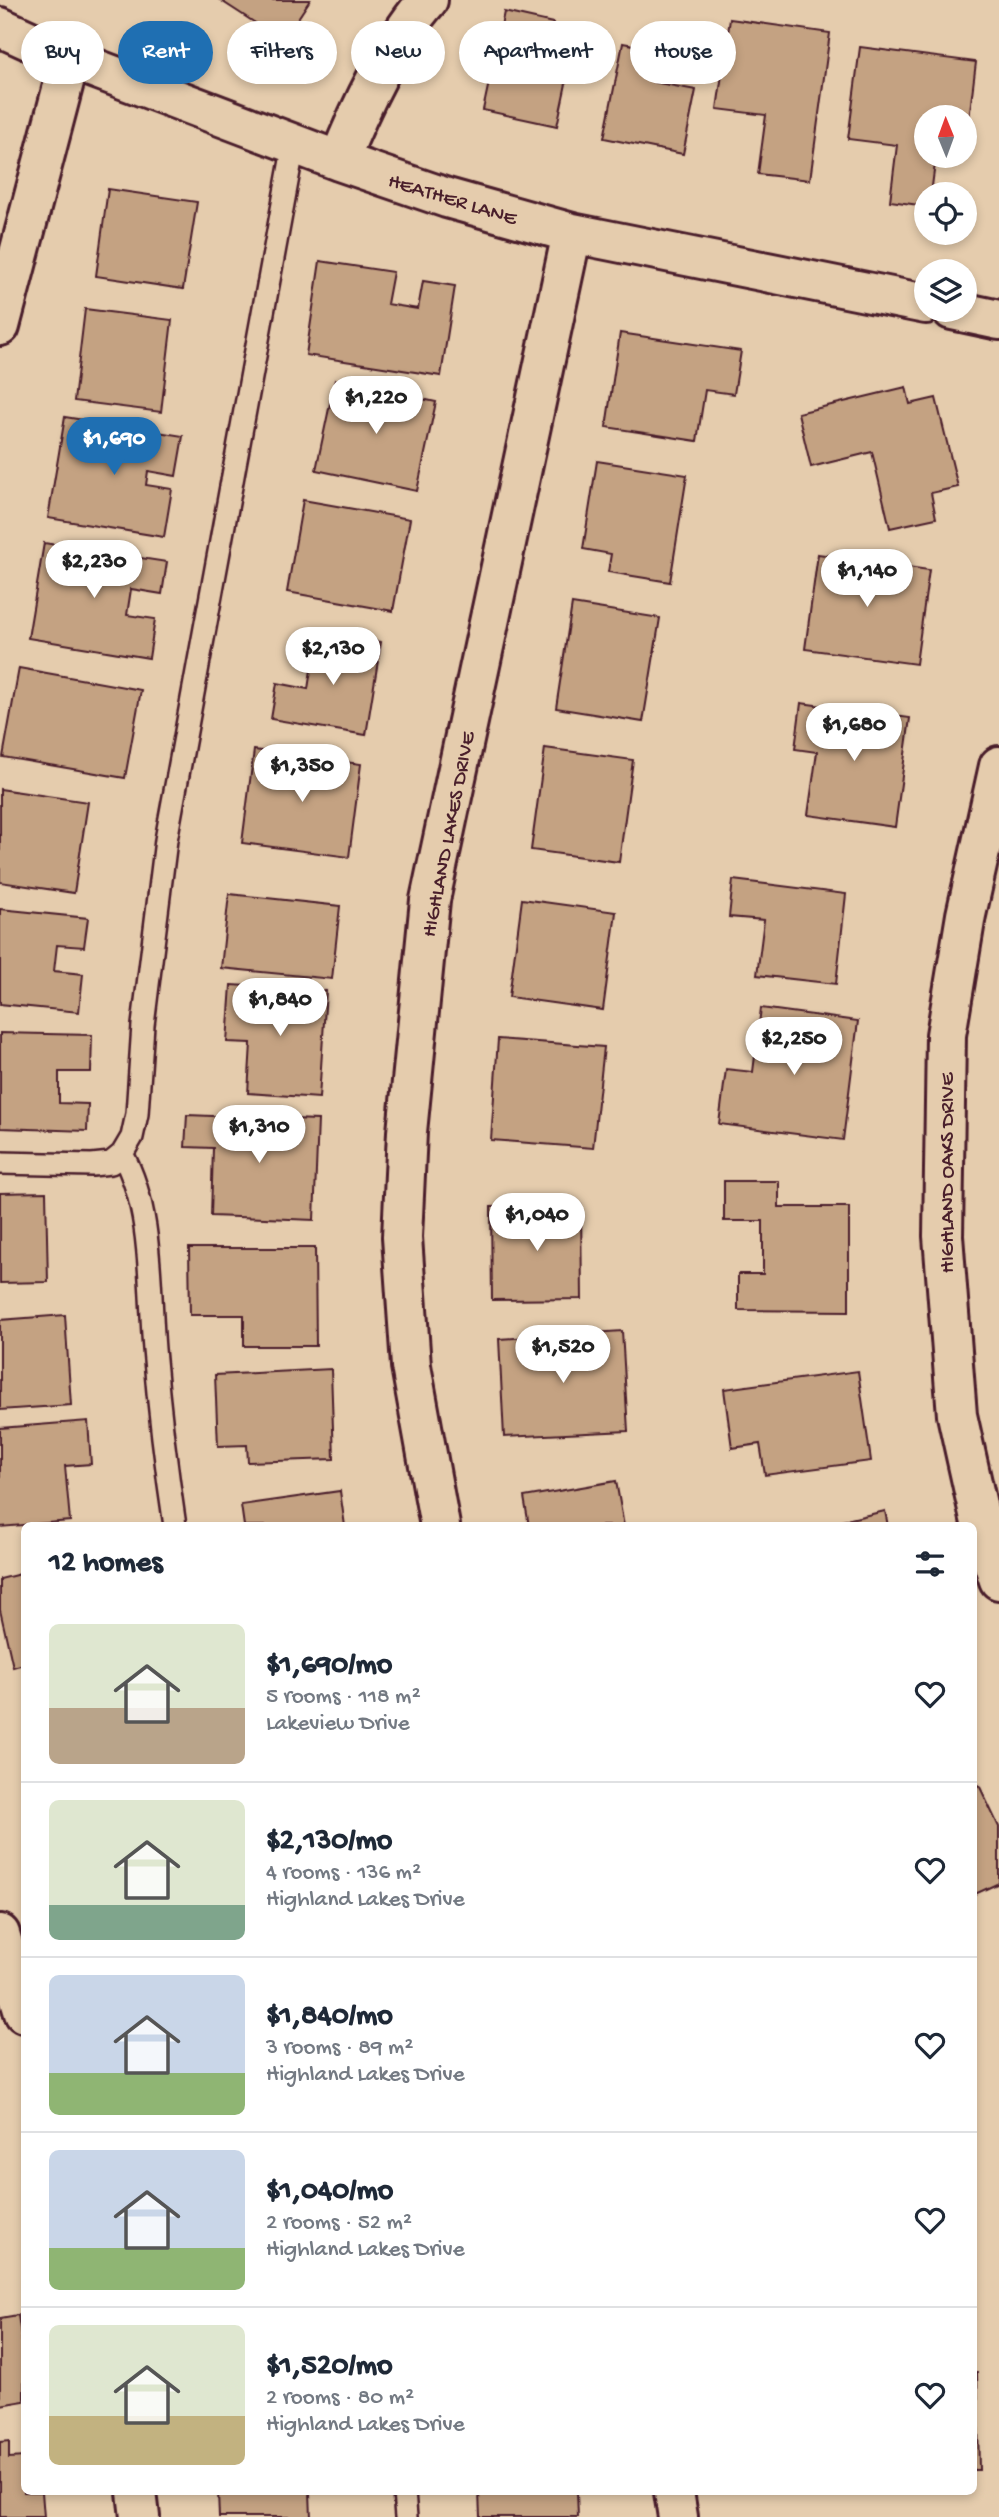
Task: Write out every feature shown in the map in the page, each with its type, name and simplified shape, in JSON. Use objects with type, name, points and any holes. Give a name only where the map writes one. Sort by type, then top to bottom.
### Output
[{"type":"street","points":[[339,161],[354,122],[392,53],[411,19],[428,0]]},
{"type":"street","name":"HEATHER LANE","points":[[0,27],[21,36]]},
{"type":"street","name":"HEATHER LANE","points":[[104,72],[339,161],[447,198],[572,233],[914,302]]},
{"type":"street","points":[[0,326],[64,84]]},
{"type":"street","name":"HIGHLAND LAKES DRIVE","points":[[439,1522],[411,1366],[402,1237],[407,1132],[428,914],[572,233]]},
{"type":"street","points":[[977,315],[999,320]]},
{"type":"street","name":"HIGHLAND OAKS DRIVE","points":[[997,790],[966,915],[946,1035],[943,1236],[957,1415],[991,1530],[999,1580]]},
{"type":"street","points":[[0,1938],[21,2004]]},
{"type":"street","points":[[137,2495],[140,2517]]},
{"type":"street","points":[[674,2495],[678,2517]]},
{"type":"lane","points":[[0,1163],[111,1163],[122,1154],[132,1137],[137,1114],[143,1025],[166,840],[294,144]]},
{"type":"lane","points":[[122,1154],[135,1185],[145,1235],[164,1452],[174,1522]]},
{"type":"lane","points":[[404,2495],[406,2517]]},
{"type":"building","points":[[220,0],[310,0],[296,21],[252,21]]},
{"type":"building","points":[[504,12],[544,21],[502,21]]},
{"type":"building","points":[[730,19],[830,33],[810,180],[758,174],[766,115],[717,109],[721,84],[736,84],[736,21]]},
{"type":"building","points":[[623,43],[630,44],[630,84],[664,84],[696,90],[683,154],[604,138]]},
{"type":"building","points":[[860,47],[976,62],[971,105],[914,105],[914,168],[934,168],[933,182],[914,182],[914,204],[890,201],[897,145],[848,139]]},
{"type":"building","points":[[489,84],[566,84],[557,126],[483,110]]},
{"type":"building","points":[[108,189],[197,202],[183,289],[96,276]]},
{"type":"building","points":[[320,261],[393,272],[387,304],[418,309],[423,281],[455,286],[441,376],[306,355]]},
{"type":"building","points":[[85,309],[172,320],[161,412],[74,401]]},
{"type":"building","points":[[620,333],[741,351],[734,394],[705,390],[697,441],[606,427]]},
{"type":"building","points":[[335,380],[436,402],[417,491],[316,470]]},
{"type":"building","points":[[906,387],[910,404],[936,398],[958,487],[931,493],[936,518],[890,528],[872,452],[811,467],[798,413]]},
{"type":"building","points":[[65,417],[183,436],[176,476],[148,471],[146,485],[172,489],[164,537],[48,518]]},
{"type":"building","points":[[597,461],[687,475],[670,582],[608,572],[611,554],[583,549]]},
{"type":"building","points":[[303,500],[410,519],[393,611],[287,592]]},
{"type":"building","points":[[44,543],[167,562],[162,594],[131,589],[127,615],[155,619],[149,658],[28,638]]},
{"type":"building","points":[[818,554],[929,570],[916,664],[805,649]]},
{"type":"building","points":[[572,604],[660,618],[643,722],[556,708]]},
{"type":"building","points":[[317,632],[381,642],[366,735],[271,719],[277,683],[308,689]]},
{"type":"building","points":[[19,668],[141,690],[125,778],[3,757]]},
{"type":"building","points":[[801,703],[910,718],[895,827],[808,815],[817,752],[795,749]]},
{"type":"building","points":[[545,748],[633,760],[619,862],[531,850]]},
{"type":"building","points":[[254,750],[361,764],[349,857],[242,843]]},
{"type":"building","points":[[0,789],[88,802],[74,893],[0,882]]},
{"type":"building","points":[[733,880],[846,894],[836,984],[757,975],[764,920],[729,917]]},
{"type":"building","points":[[229,894],[340,906],[332,979],[221,968]]},
{"type":"building","points":[[522,899],[616,912],[603,1010],[509,997]]},
{"type":"building","points":[[0,909],[88,918],[84,947],[57,945],[54,971],[83,974],[79,1012],[0,1004]]},
{"type":"building","points":[[231,985],[326,991],[319,1098],[248,1093],[251,1043],[227,1042]]},
{"type":"building","points":[[761,1008],[858,1021],[843,1140],[719,1124],[726,1069],[753,1072]]},
{"type":"building","points":[[0,1033],[92,1035],[91,1072],[59,1072],[59,1103],[88,1104],[87,1131],[0,1128]]},
{"type":"building","points":[[498,1039],[604,1047],[593,1148],[491,1140]]},
{"type":"building","points":[[187,1115],[318,1120],[314,1220],[211,1216],[213,1148],[185,1147]]},
{"type":"building","points":[[724,1181],[779,1181],[779,1207],[849,1207],[849,1311],[738,1310],[738,1274],[763,1274],[763,1221],[724,1221]]},
{"type":"building","points":[[46,1192],[48,1282],[0,1283],[0,1193]]},
{"type":"building","points":[[581,1205],[582,1299],[492,1300],[491,1207]]},
{"type":"building","points":[[189,1248],[315,1248],[316,1346],[244,1346],[244,1315],[190,1315]]},
{"type":"building","points":[[65,1315],[71,1405],[0,1410],[0,1320]]},
{"type":"building","points":[[622,1331],[628,1431],[504,1437],[499,1339]]},
{"type":"building","points":[[331,1369],[334,1459],[248,1462],[247,1445],[218,1446],[215,1375]]},
{"type":"building","points":[[858,1371],[871,1461],[765,1475],[760,1444],[732,1448],[724,1389]]},
{"type":"building","points":[[88,1421],[91,1464],[65,1466],[70,1521],[21,1522],[21,1525],[0,1527],[0,1428]]},
{"type":"building","points":[[616,1481],[623,1522],[528,1522],[524,1497]]},
{"type":"building","points":[[340,1491],[344,1522],[243,1522],[241,1505]]},
{"type":"building","points":[[885,1511],[887,1522],[837,1522]]},
{"type":"building","points":[[21,1574],[21,1665],[13,1667],[0,1610],[0,1579]]},
{"type":"building","points":[[979,1785],[999,1827],[999,1883],[977,1893]]},
{"type":"building","points":[[18,2315],[21,2336],[21,2402],[0,2405],[0,2318]]},
{"type":"building","points":[[977,2372],[979,2470],[977,2470]]},
{"type":"building","points":[[9,2441],[9,2458],[21,2457],[21,2495],[42,2495],[44,2517],[0,2517],[0,2442]]},
{"type":"building","points":[[218,2495],[310,2495],[311,2517],[219,2517]]},
{"type":"building","points":[[479,2495],[577,2495],[578,2517],[480,2517]]}]
